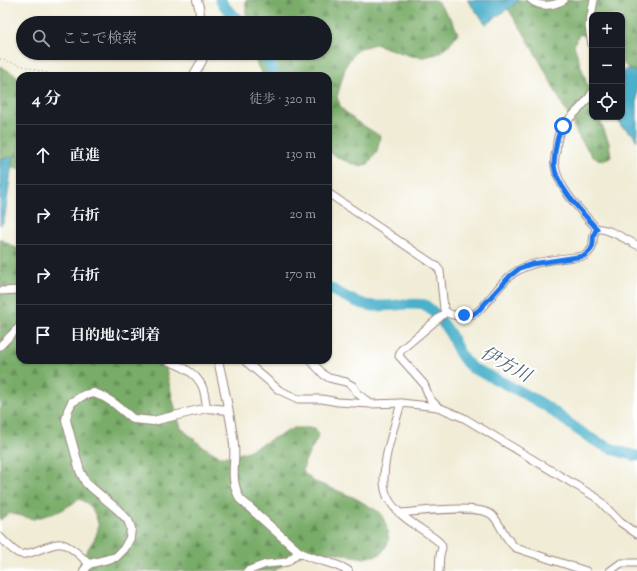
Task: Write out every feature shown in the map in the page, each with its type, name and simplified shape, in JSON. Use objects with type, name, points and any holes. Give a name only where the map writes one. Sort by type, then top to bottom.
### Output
[{"type":"street","points":[[197,0],[200,6],[201,16]]},
{"type":"street","points":[[531,0],[535,3],[549,5],[564,0]]},
{"type":"street","points":[[592,12],[594,0]]},
{"type":"street","points":[[197,72],[202,60]]},
{"type":"street","points":[[589,98],[563,126],[557,136],[554,164],[560,182],[597,229]]},
{"type":"street","points":[[332,195],[436,266],[440,271],[444,309],[449,314],[472,315],[476,313],[510,276],[520,268],[532,264],[584,256],[591,251],[594,234],[597,229]]},
{"type":"street","points":[[597,229],[601,228],[637,245]]},
{"type":"street","points":[[0,291],[16,290]]},
{"type":"street","points":[[438,407],[430,399],[424,384],[399,356],[401,350],[446,312]]},
{"type":"street","points":[[0,346],[16,330]]},
{"type":"street","points":[[174,364],[194,374],[202,386],[207,408]]},
{"type":"street","points":[[219,364],[234,446],[233,479],[240,499],[299,552],[308,557],[341,566],[348,571]]},
{"type":"street","points":[[249,364],[279,390],[298,399],[322,399],[338,402],[371,404],[401,403],[438,407],[464,418],[597,498],[620,522],[637,534]]},
{"type":"street","points":[[314,364],[329,378],[346,382],[353,386],[357,393],[371,404]]},
{"type":"street","points":[[84,571],[89,564],[116,557],[124,549],[130,538],[131,528],[128,520],[117,509],[86,483],[80,471],[66,420],[68,410],[72,402],[84,395],[94,393],[115,404],[133,419],[153,420],[207,408],[228,410]]},
{"type":"street","points":[[401,403],[383,476],[385,492],[391,504],[399,513],[412,524],[440,542],[442,547],[439,571]]},
{"type":"street","points":[[399,513],[464,509],[484,511],[492,515],[511,544],[516,548],[586,571]]},
{"type":"street","points":[[0,537],[20,555],[28,554],[50,546],[61,544],[67,545],[89,564]]},
{"type":"street","points":[[248,571],[266,564],[287,562],[299,552]]},
{"type":"street","points":[[610,571],[621,563],[637,563]]},
{"type":"path","points":[[0,59],[44,72]]},
{"type":"green space","points":[[246,0],[436,0],[451,19],[458,33],[448,46],[437,54],[424,57],[411,56],[375,44],[357,49],[346,65],[337,97],[341,108],[356,121],[380,136],[377,152],[368,164],[358,166],[332,154],[332,72],[261,72],[257,65],[256,60],[332,60],[332,16],[246,15]]},
{"type":"green space","points":[[502,0],[637,0],[637,75],[625,65],[625,12],[589,12],[589,37],[579,34],[574,45],[589,91],[589,120],[600,120],[609,143],[611,156],[603,161],[593,157],[580,139],[522,30]]},
{"type":"green space","points":[[0,66],[16,76],[16,168],[0,166]]},
{"type":"green space","points":[[0,239],[16,248],[16,364],[165,364],[173,401],[181,428],[202,446],[219,456],[232,456],[248,451],[294,428],[315,428],[318,433],[317,439],[305,461],[303,472],[313,481],[353,497],[381,513],[386,525],[389,541],[381,554],[364,558],[331,552],[305,552],[274,571],[80,571],[83,557],[95,538],[98,525],[93,510],[80,499],[60,511],[34,519],[9,513],[0,520]]},
{"type":"water","points":[[467,0],[518,0],[519,1],[486,24]]},
{"type":"water","points":[[627,69],[637,72],[637,141],[633,134],[621,126],[618,120],[625,120],[625,71]]},
{"type":"water","points":[[13,156],[5,215],[3,223],[0,225],[0,158],[5,159]]},
{"type":"waterway","name":"伊方川","points":[[220,0],[235,16]]},
{"type":"waterway","name":"伊方川","points":[[268,60],[273,72]]},
{"type":"waterway","name":"伊方川","points":[[332,289],[350,299],[367,305],[425,305],[443,323],[462,357],[472,368],[541,403],[599,443],[617,451],[637,456]]},
{"type":"route","points":[[464,315],[472,315],[476,313],[510,276],[520,268],[532,264],[584,256],[591,251],[595,230],[597,229],[560,182],[554,164],[557,136],[563,126]]}]
